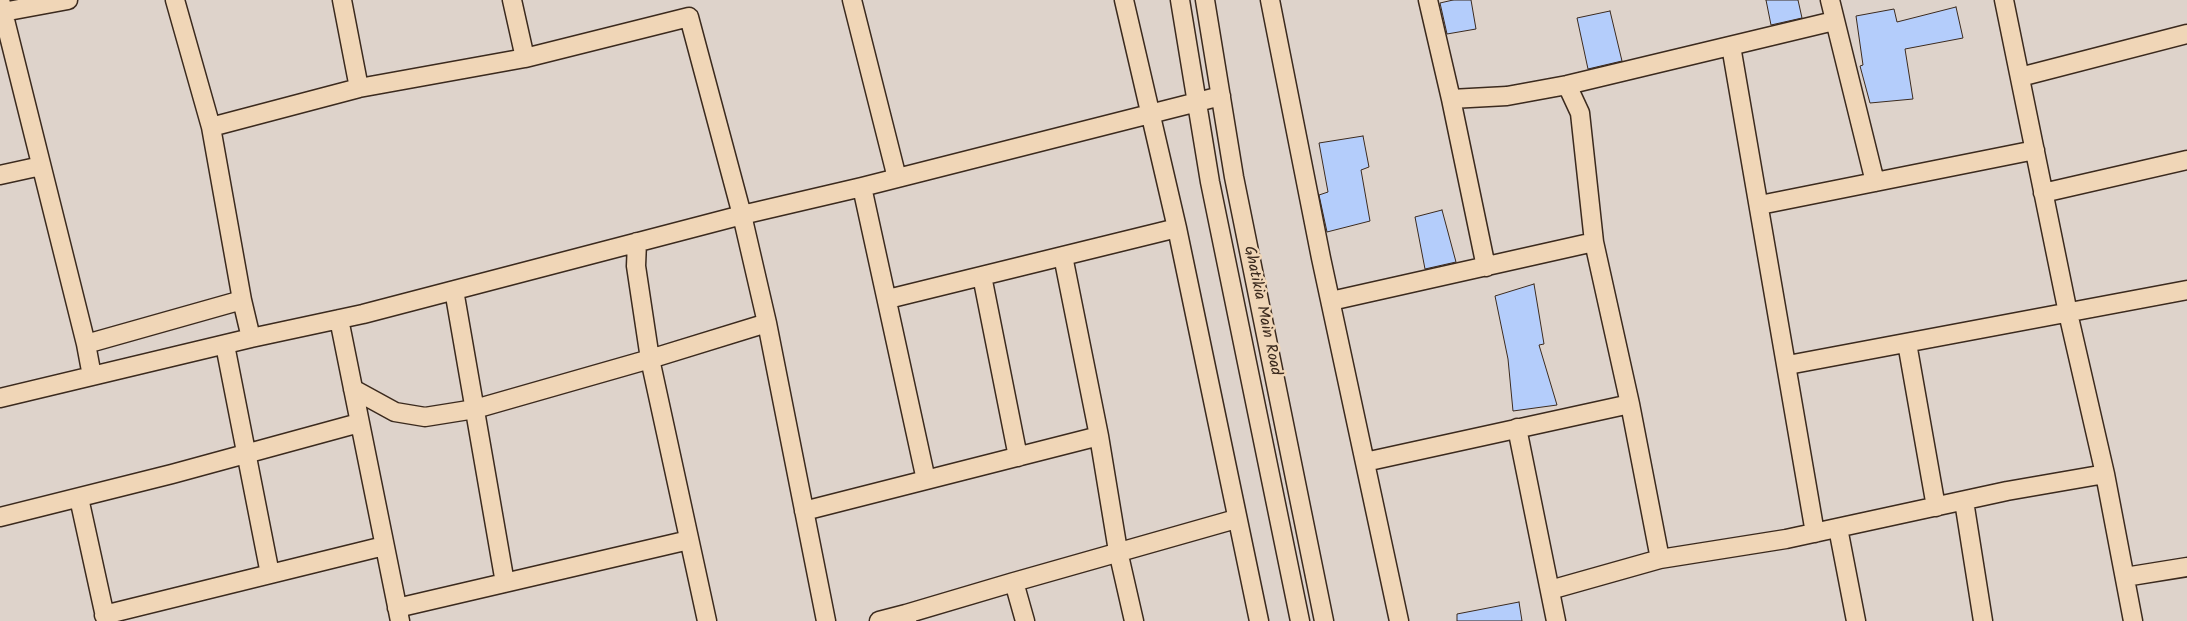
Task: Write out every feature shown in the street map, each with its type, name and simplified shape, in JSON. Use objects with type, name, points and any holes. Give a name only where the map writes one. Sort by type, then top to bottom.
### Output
[{"type":"street","points":[[68,0],[2,6],[86,344],[92,376]]},
{"type":"street","points":[[175,0],[211,127],[242,300],[251,338]]},
{"type":"street","points":[[342,0],[359,88]]},
{"type":"street","points":[[512,0],[525,58]]},
{"type":"street","points":[[852,0],[897,178]]},
{"type":"street","points":[[1124,0],[1177,228],[1236,520],[1259,621]]},
{"type":"street","points":[[1270,0],[1399,621]]},
{"type":"street","points":[[1428,0],[1452,99],[1486,266]]},
{"type":"street","points":[[1830,0],[1875,182]]},
{"type":"street","points":[[2004,0],[2068,313],[2105,474],[2133,621]]},
{"type":"street","points":[[1181,4],[1208,1]]},
{"type":"street","name":"Ghatikia Main Road","points":[[1208,1],[1234,177],[1324,621]]},
{"type":"street","name":"Ghatikia Main Road","points":[[1181,4],[1210,182],[1300,621]]},
{"type":"street","points":[[211,127],[359,88],[525,58],[689,17],[742,215],[768,323],[826,621]]},
{"type":"street","points":[[1452,99],[1506,96],[1567,85],[1834,21]]},
{"type":"street","points":[[2020,77],[2187,34]]},
{"type":"street","points":[[1731,46],[1788,365],[1815,533]]},
{"type":"street","points":[[1567,85],[1580,113],[1594,242],[1630,404],[1660,559]]},
{"type":"street","points":[[0,398],[339,319],[742,215],[862,187],[1151,112],[1221,96]]},
{"type":"street","points":[[1760,205],[2035,150]]},
{"type":"street","points":[[2044,193],[2187,160]]},
{"type":"street","points":[[0,175],[41,166]]},
{"type":"street","points":[[862,187],[888,299],[926,480]]},
{"type":"street","points":[[888,299],[1177,228]]},
{"type":"street","points":[[637,242],[636,266],[650,359],[708,621]]},
{"type":"street","points":[[1331,301],[1594,242]]},
{"type":"street","points":[[1063,256],[1118,551],[1134,621]]},
{"type":"street","points":[[982,276],[1018,457]]},
{"type":"street","points":[[454,290],[505,583]]},
{"type":"street","points":[[1788,365],[2186,293]]},
{"type":"street","points":[[86,344],[242,300]]},
{"type":"street","points":[[339,319],[399,614],[505,583],[689,540]]},
{"type":"street","points":[[353,389],[395,412],[426,417],[475,409],[768,323]]},
{"type":"street","points":[[1907,343],[1936,507]]},
{"type":"street","points":[[226,345],[270,574]]},
{"type":"street","points":[[1365,462],[1630,404]]},
{"type":"street","points":[[0,517],[79,498],[360,423]]},
{"type":"street","points":[[1517,428],[1556,621]]},
{"type":"street","points":[[804,511],[1098,436]]},
{"type":"street","points":[[1550,590],[1660,559],[1815,533],[1964,501],[2105,474]]},
{"type":"street","points":[[79,498],[105,618],[384,546]]},
{"type":"street","points":[[1964,501],[1983,621]]},
{"type":"street","points":[[879,621],[907,618],[1014,582],[1118,551],[1236,520]]},
{"type":"street","points":[[1838,528],[1856,621]]},
{"type":"street","points":[[2125,576],[2187,567]]},
{"type":"street","points":[[1014,582],[1025,621]]},
{"type":"building","points":[[1453,0],[1471,0],[1476,29],[1447,34],[1440,3]]},
{"type":"building","points":[[1766,0],[1798,0],[1802,18],[1771,25]]},
{"type":"building","points":[[1956,7],[1963,38],[1905,49],[1913,99],[1870,103],[1860,66],[1863,65],[1856,16],[1894,9],[1897,22]]},
{"type":"building","points":[[1610,11],[1622,61],[1588,69],[1577,18]]},
{"type":"building","points":[[1363,136],[1369,167],[1361,170],[1370,221],[1327,232],[1319,195],[1328,192],[1319,143]]},
{"type":"building","points":[[1442,210],[1456,262],[1425,269],[1415,217]]},
{"type":"building","points":[[1534,284],[1544,344],[1539,345],[1557,405],[1513,411],[1508,359],[1495,296]]},
{"type":"building","points":[[1519,602],[1522,621],[1457,621],[1457,614]]}]
